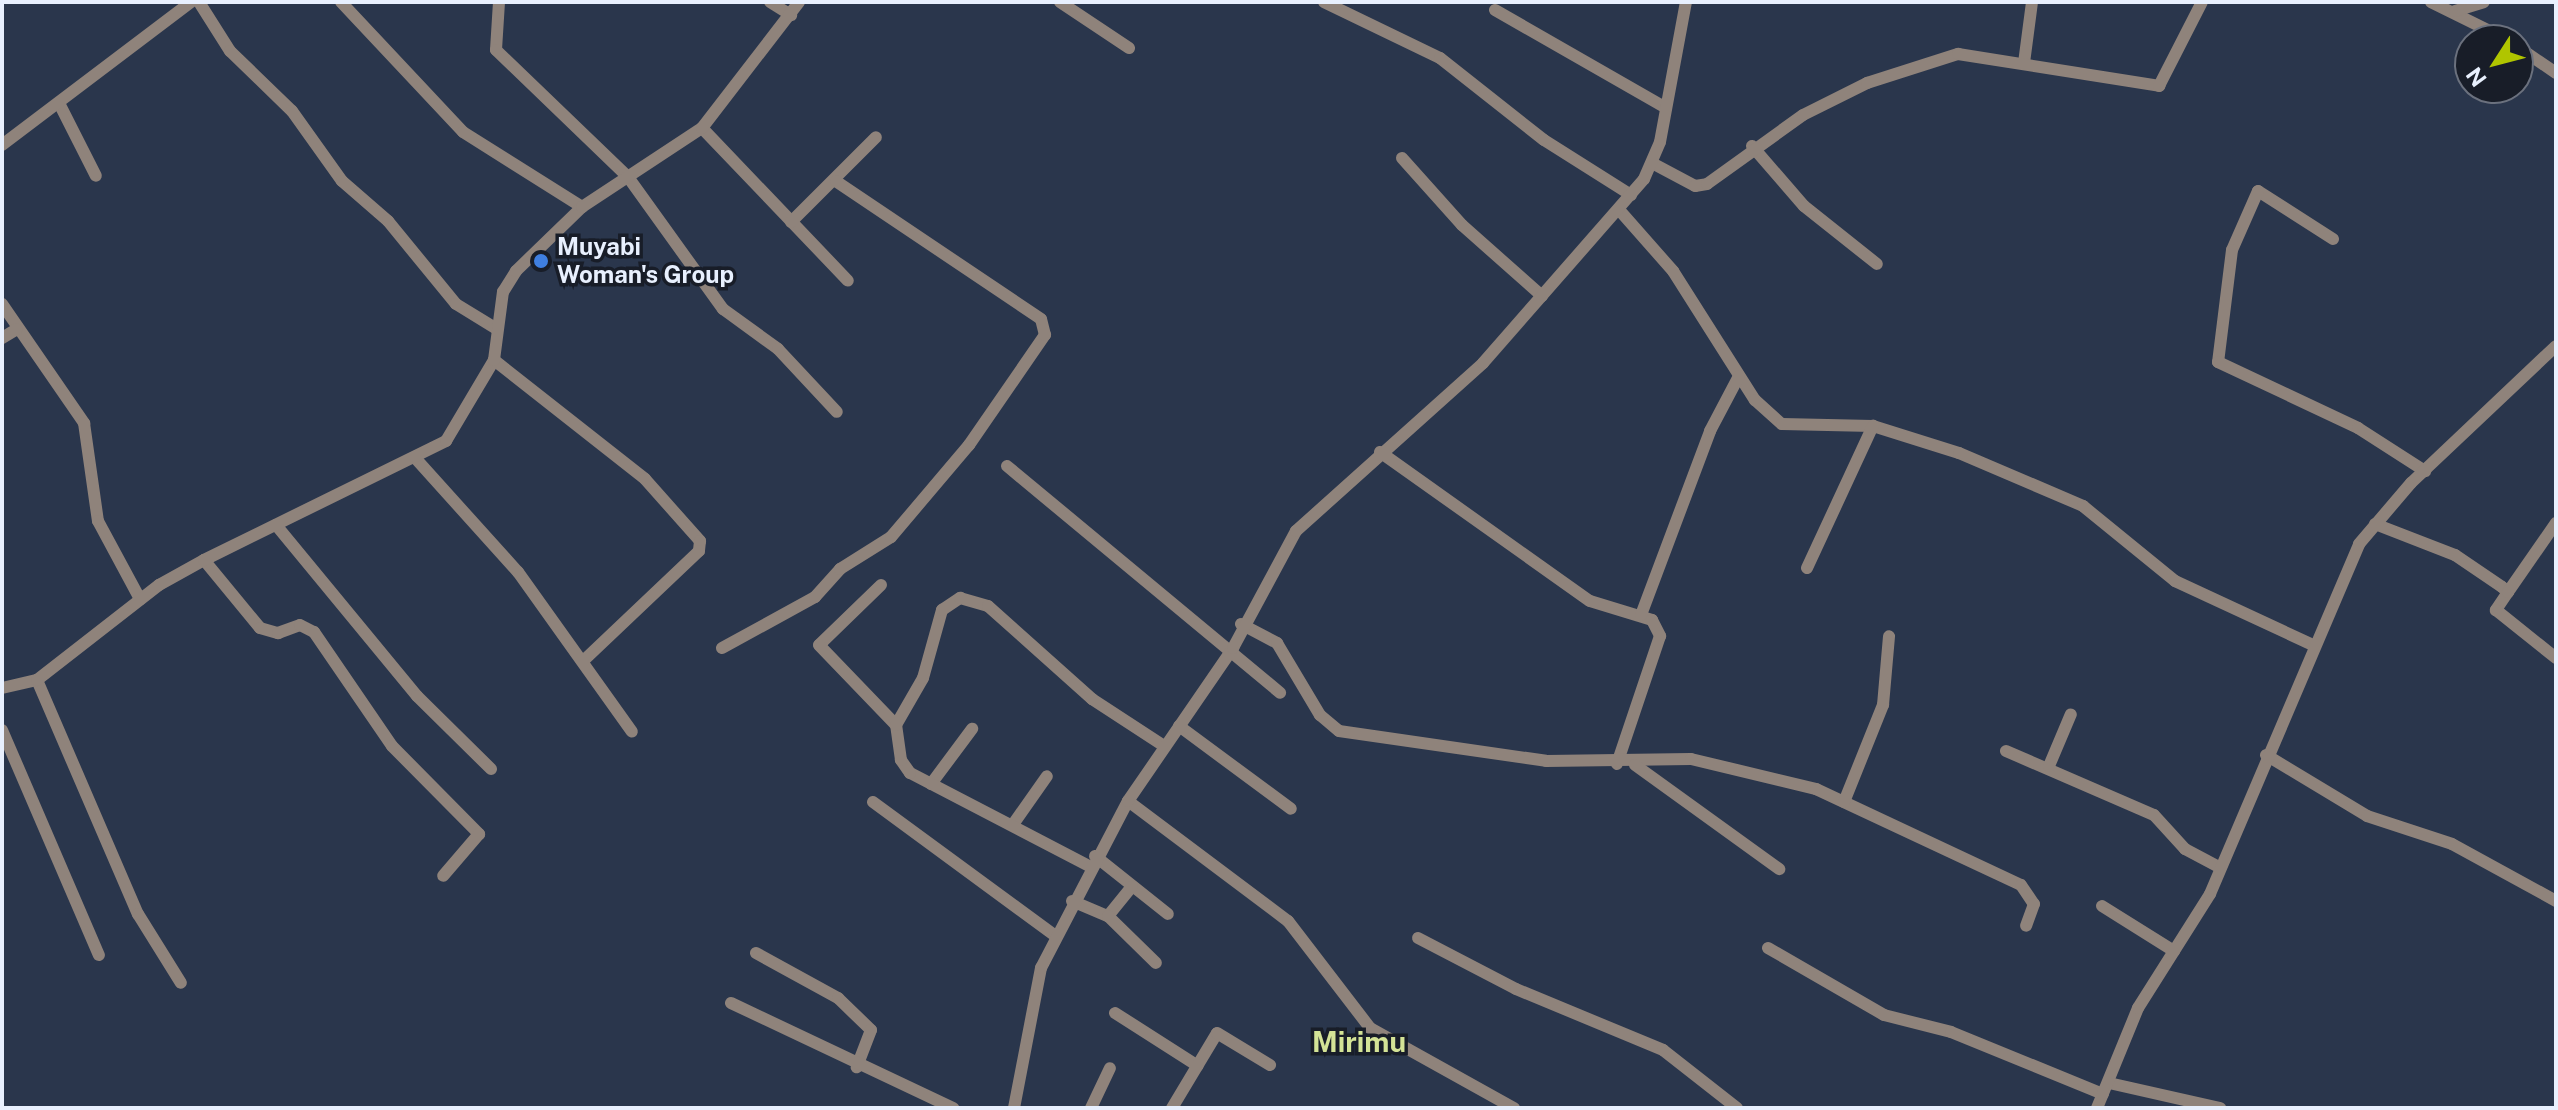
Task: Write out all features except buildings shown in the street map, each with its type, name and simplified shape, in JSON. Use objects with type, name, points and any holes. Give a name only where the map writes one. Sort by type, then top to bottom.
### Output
[{"type":"street","points":[[2,145],[61,107],[191,2]]},
{"type":"street","points":[[199,2],[230,51],[292,111],[342,181],[388,221],[456,304],[497,329]]},
{"type":"street","points":[[341,2],[463,132],[582,207]]},
{"type":"street","points":[[499,2],[496,50],[628,177],[707,292],[778,349],[837,412]]},
{"type":"street","points":[[770,2],[791,15]]},
{"type":"street","points":[[2,688],[37,680],[140,599],[204,560],[417,460],[461,424],[494,360],[503,292],[516,271],[582,207],[702,128],[799,2]]},
{"type":"street","points":[[1060,2],[1129,48]]},
{"type":"street","points":[[1324,2],[1440,58],[1544,140],[1631,195]]},
{"type":"street","points":[[1014,1108],[1054,935],[1092,861],[1128,801],[1233,648],[1241,624],[1296,531],[1380,452],[1483,363],[1621,212],[1652,163],[1686,2]]},
{"type":"street","points":[[2024,63],[2032,2]]},
{"type":"street","points":[[1652,163],[1695,186],[1752,146],[1918,64],[1958,54],[2159,86],[2202,2]]},
{"type":"street","points":[[2431,2],[2479,24]]},
{"type":"street","points":[[2455,11],[2484,2]]},
{"type":"street","points":[[1495,10],[1666,108]]},
{"type":"street","points":[[2534,58],[2556,73]]},
{"type":"street","points":[[61,107],[96,176]]},
{"type":"street","points":[[702,128],[848,281]]},
{"type":"street","points":[[791,222],[836,181],[876,137]]},
{"type":"street","points":[[1752,146],[1804,206],[1877,264]]},
{"type":"street","points":[[1402,158],[1462,225],[1542,296]]},
{"type":"street","points":[[722,648],[815,597],[840,569],[891,537],[969,445],[1045,335],[1041,319],[836,181]]},
{"type":"street","points":[[2333,239],[2258,191],[2232,250],[2218,362],[2358,428],[2425,471]]},
{"type":"street","points":[[1621,212],[1673,271],[1739,376],[1782,424],[1873,426],[1918,436],[2083,506],[2175,581],[2313,645]]},
{"type":"street","points":[[2,305],[84,423],[98,521],[140,599]]},
{"type":"street","points":[[2,338],[17,329]]},
{"type":"street","points":[[2097,1108],[2138,1008],[2220,868],[2313,645],[2375,524],[2425,471],[2556,346]]},
{"type":"street","points":[[494,360],[645,479],[700,541],[699,551],[584,660]]},
{"type":"street","points":[[1641,615],[1710,431],[1739,376]]},
{"type":"street","points":[[1807,568],[1873,426]]},
{"type":"street","points":[[1380,452],[1590,601],[1641,615],[1660,636],[1617,764]]},
{"type":"street","points":[[417,460],[518,572],[584,660],[632,732]]},
{"type":"street","points":[[1007,466],[1233,648],[1280,693]]},
{"type":"street","points":[[2556,523],[2496,610],[2556,658]]},
{"type":"street","points":[[2375,524],[2455,555],[2508,592]]},
{"type":"street","points":[[276,525],[417,696],[491,769]]},
{"type":"street","points":[[204,560],[260,628],[278,633],[300,625],[314,632],[392,746],[479,834],[443,876]]},
{"type":"street","points":[[881,585],[819,645],[896,725],[901,760],[931,784],[1092,861],[1168,914]]},
{"type":"street","points":[[896,725],[923,678],[942,610],[974,598],[1092,699],[1164,746]]},
{"type":"street","points":[[1241,624],[1277,643],[1320,715],[1339,731],[1410,745],[1617,764],[1691,759],[1844,802],[2021,885],[2034,904],[2026,926]]},
{"type":"street","points":[[1844,802],[1883,705],[1889,636]]},
{"type":"street","points":[[37,680],[138,914],[181,983]]},
{"type":"street","points":[[2049,766],[2071,714]]},
{"type":"street","points":[[1179,726],[1291,809]]},
{"type":"street","points":[[931,784],[972,729]]},
{"type":"street","points":[[2,730],[99,955]]},
{"type":"street","points":[[2006,751],[2049,766],[2154,815],[2185,849],[2220,868]]},
{"type":"street","points":[[2266,755],[2367,816],[2471,852],[2556,901]]},
{"type":"street","points":[[1635,765],[1779,869]]},
{"type":"street","points":[[1014,823],[1047,776]]},
{"type":"street","points":[[1128,801],[1288,921],[1370,1028],[1514,1108]]},
{"type":"street","points":[[873,802],[1054,935]]},
{"type":"street","points":[[1108,916],[1132,886]]},
{"type":"street","points":[[1072,901],[1108,916],[1156,963]]},
{"type":"street","points":[[2102,906],[2174,951]]},
{"type":"street","points":[[1418,938],[1663,1050],[1737,1108]]},
{"type":"street","points":[[1768,948],[1884,1015],[1951,1032],[2106,1088],[2220,1108]]},
{"type":"street","points":[[756,953],[838,998],[871,1030],[857,1067]]},
{"type":"street","points":[[731,1003],[857,1067],[953,1108]]},
{"type":"street","points":[[1115,1013],[1198,1066]]},
{"type":"street","points":[[1172,1108],[1222,1031],[1270,1065]]},
{"type":"street","points":[[1091,1108],[1110,1068]]},
{"type":"place","name":"Muyabi Woman's Group","points":[[541,261]]},
{"type":"district","name":"Mirimu","points":[[1359,1042]]}]
